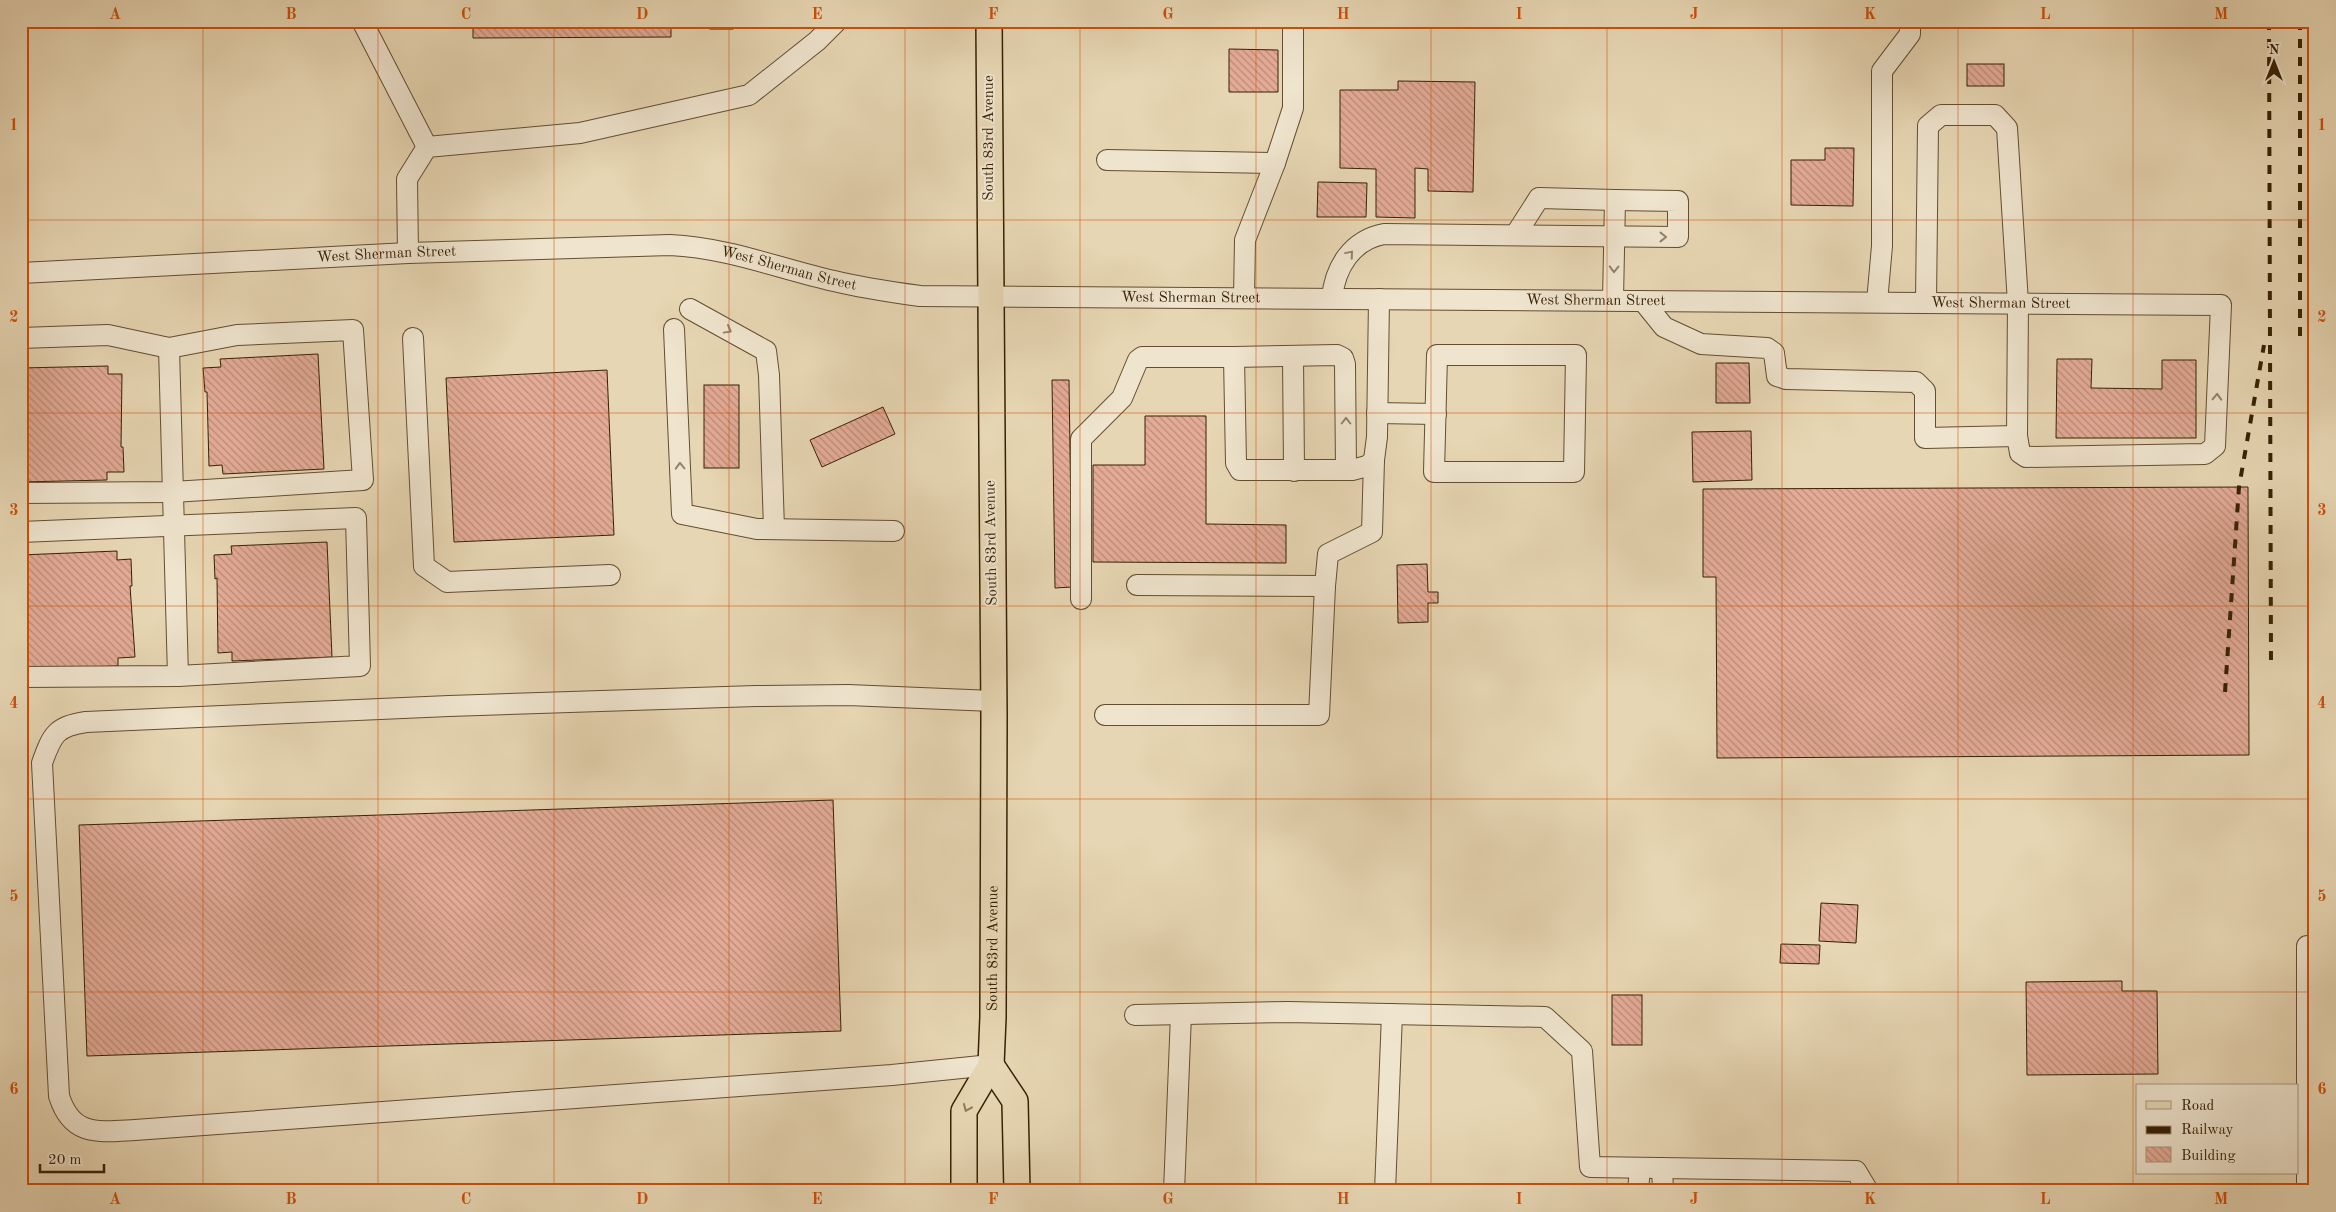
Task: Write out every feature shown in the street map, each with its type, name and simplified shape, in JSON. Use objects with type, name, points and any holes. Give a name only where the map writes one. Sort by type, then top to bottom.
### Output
[{"type":"main road","name":"South 83rd Avenue","points":[[964,1191],[964,1111],[991,1065],[993,1017],[989,21]]},
{"type":"main road","points":[[991,1065],[1015,1101],[1017,1191]]},
{"type":"street","points":[[362,21],[427,146]]},
{"type":"street","points":[[427,146],[580,133],[749,95],[816,41],[837,21]]},
{"type":"street","points":[[1244,298],[1245,240],[1275,163],[1293,108],[1293,21]]},
{"type":"street","points":[[1877,302],[1882,246],[1882,71],[1910,34],[1910,21]]},
{"type":"street","points":[[1644,301],[1664,327],[1701,344],[1767,348],[1774,353],[1777,376],[1786,379],[1916,382],[1925,391],[1925,438],[2017,436],[2018,304],[2007,128],[1995,115],[1941,115],[1928,126],[1926,303]]},
{"type":"street","points":[[408,253],[406,180],[427,146]]},
{"type":"street","points":[[1107,160],[1275,163]]},
{"type":"street","points":[[1332,298],[1337,272],[1358,245],[1371,236],[1384,234],[1516,234],[1678,237],[1678,201],[1539,198],[1516,234]]},
{"type":"street","points":[[1613,300],[1615,200]]},
{"type":"street","name":"West Sherman Street","points":[[21,273],[408,253],[670,245],[703,247],[834,281],[920,296],[2221,305],[2215,446],[2205,454],[2026,457],[2020,453],[2017,436]]},
{"type":"street","points":[[1105,715],[1319,715],[1328,554],[1372,532],[1380,299]]},
{"type":"street","points":[[690,309],[766,351],[769,375],[774,529]]},
{"type":"street","points":[[674,329],[682,514],[757,529],[894,532]]},
{"type":"street","points":[[21,338],[108,335],[169,348],[237,335],[353,330],[363,480],[173,492],[21,493]]},
{"type":"street","points":[[413,338],[424,566],[447,582],[610,575]]},
{"type":"street","points":[[169,348],[178,676]]},
{"type":"street","points":[[1081,599],[1081,439],[1122,398],[1136,363],[1142,357],[1338,355],[1343,358],[1345,364],[1346,470]]},
{"type":"street","points":[[1437,355],[1576,355],[1574,472],[1434,472],[1436,414],[1437,355]]},
{"type":"street","points":[[1292,356],[1294,470]]},
{"type":"street","points":[[1234,357],[1237,468],[1244,470],[1346,470],[1367,466],[1374,460]]},
{"type":"street","points":[[1377,413],[1436,414]]},
{"type":"street","points":[[21,532],[356,518],[360,666],[178,676],[21,677]]},
{"type":"street","points":[[1137,585],[1326,586]]},
{"type":"street","points":[[991,1065],[892,1075],[135,1130],[91,1130],[74,1124],[64,1112],[58,1096],[42,763],[52,738],[59,729],[72,724],[86,722],[448,706],[756,696],[848,695],[993,701]]},
{"type":"street","points":[[2308,1191],[2308,946],[2315,946]]},
{"type":"street","points":[[1134,1015],[1288,1012],[1545,1017],[1582,1051],[1590,1167],[1856,1172],[1868,1191]]},
{"type":"street","points":[[1174,1191],[1181,1014]]},
{"type":"street","points":[[1385,1191],[1392,1014]]},
{"type":"street","points":[[1638,1191],[1640,1168]]},
{"type":"street","points":[[1662,1168],[1663,1191]]},
{"type":"building","points":[[473,21],[671,21],[671,37],[473,38]]},
{"type":"building","points":[[710,21],[733,21],[733,29],[710,29]]},
{"type":"building","points":[[2312,21],[2315,21],[2315,344],[2314,344]]},
{"type":"building","points":[[1229,49],[1278,50],[1278,92],[1229,92]]},
{"type":"building","points":[[1967,64],[2004,64],[2004,86],[1967,86]]},
{"type":"building","points":[[1398,81],[1475,82],[1473,192],[1428,191],[1428,169],[1415,168],[1415,218],[1376,217],[1376,169],[1340,168],[1340,90],[1398,90]]},
{"type":"building","points":[[1825,148],[1854,148],[1853,206],[1791,205],[1791,160],[1825,160]]},
{"type":"building","points":[[1318,182],[1367,183],[1366,217],[1317,217]]},
{"type":"building","points":[[318,354],[324,469],[223,474],[222,465],[209,466],[207,392],[205,392],[203,368],[221,367],[220,359]]},
{"type":"building","points":[[2057,359],[2092,359],[2091,388],[2162,389],[2162,360],[2196,360],[2196,438],[2056,438]]},
{"type":"building","points":[[1716,363],[1749,363],[1750,403],[1716,403]]},
{"type":"building","points":[[108,366],[108,374],[122,374],[121,447],[123,447],[124,472],[107,472],[107,480],[21,482],[21,368]]},
{"type":"building","points":[[607,370],[614,535],[454,542],[446,378]]},
{"type":"building","points":[[1052,380],[1069,380],[1072,587],[1055,588]]},
{"type":"building","points":[[704,385],[739,385],[739,468],[704,468]]},
{"type":"building","points":[[883,407],[895,434],[822,467],[810,440]]},
{"type":"building","points":[[1145,416],[1206,416],[1206,524],[1286,525],[1286,563],[1093,562],[1093,465],[1145,465]]},
{"type":"building","points":[[1751,431],[1752,480],[1693,482],[1692,432]]},
{"type":"building","points":[[2248,487],[2249,755],[1717,758],[1716,577],[1703,577],[1703,489]]},
{"type":"building","points":[[327,542],[332,657],[232,661],[232,652],[218,653],[217,578],[215,579],[214,555],[232,554],[231,546]]},
{"type":"building","points":[[117,551],[117,560],[131,559],[132,586],[130,586],[135,657],[118,658],[118,666],[21,669],[21,555]]},
{"type":"building","points":[[1427,564],[1428,592],[1438,592],[1438,603],[1428,603],[1428,622],[1398,623],[1397,565]]},
{"type":"building","points":[[833,800],[841,1031],[87,1056],[79,825]]},
{"type":"building","points":[[1821,903],[1858,905],[1856,943],[1819,941]]},
{"type":"building","points":[[1781,944],[1820,945],[1819,964],[1780,963]]},
{"type":"building","points":[[2122,981],[2122,991],[2157,991],[2158,1074],[2027,1075],[2026,982]]},
{"type":"building","points":[[1612,995],[1642,995],[1642,1045],[1612,1045]]},
{"type":"railway","points":[[2269,21],[2271,662]]},
{"type":"railway","points":[[2300,21],[2300,343]]},
{"type":"railway","points":[[2225,692],[2239,487],[2264,345]]}]
